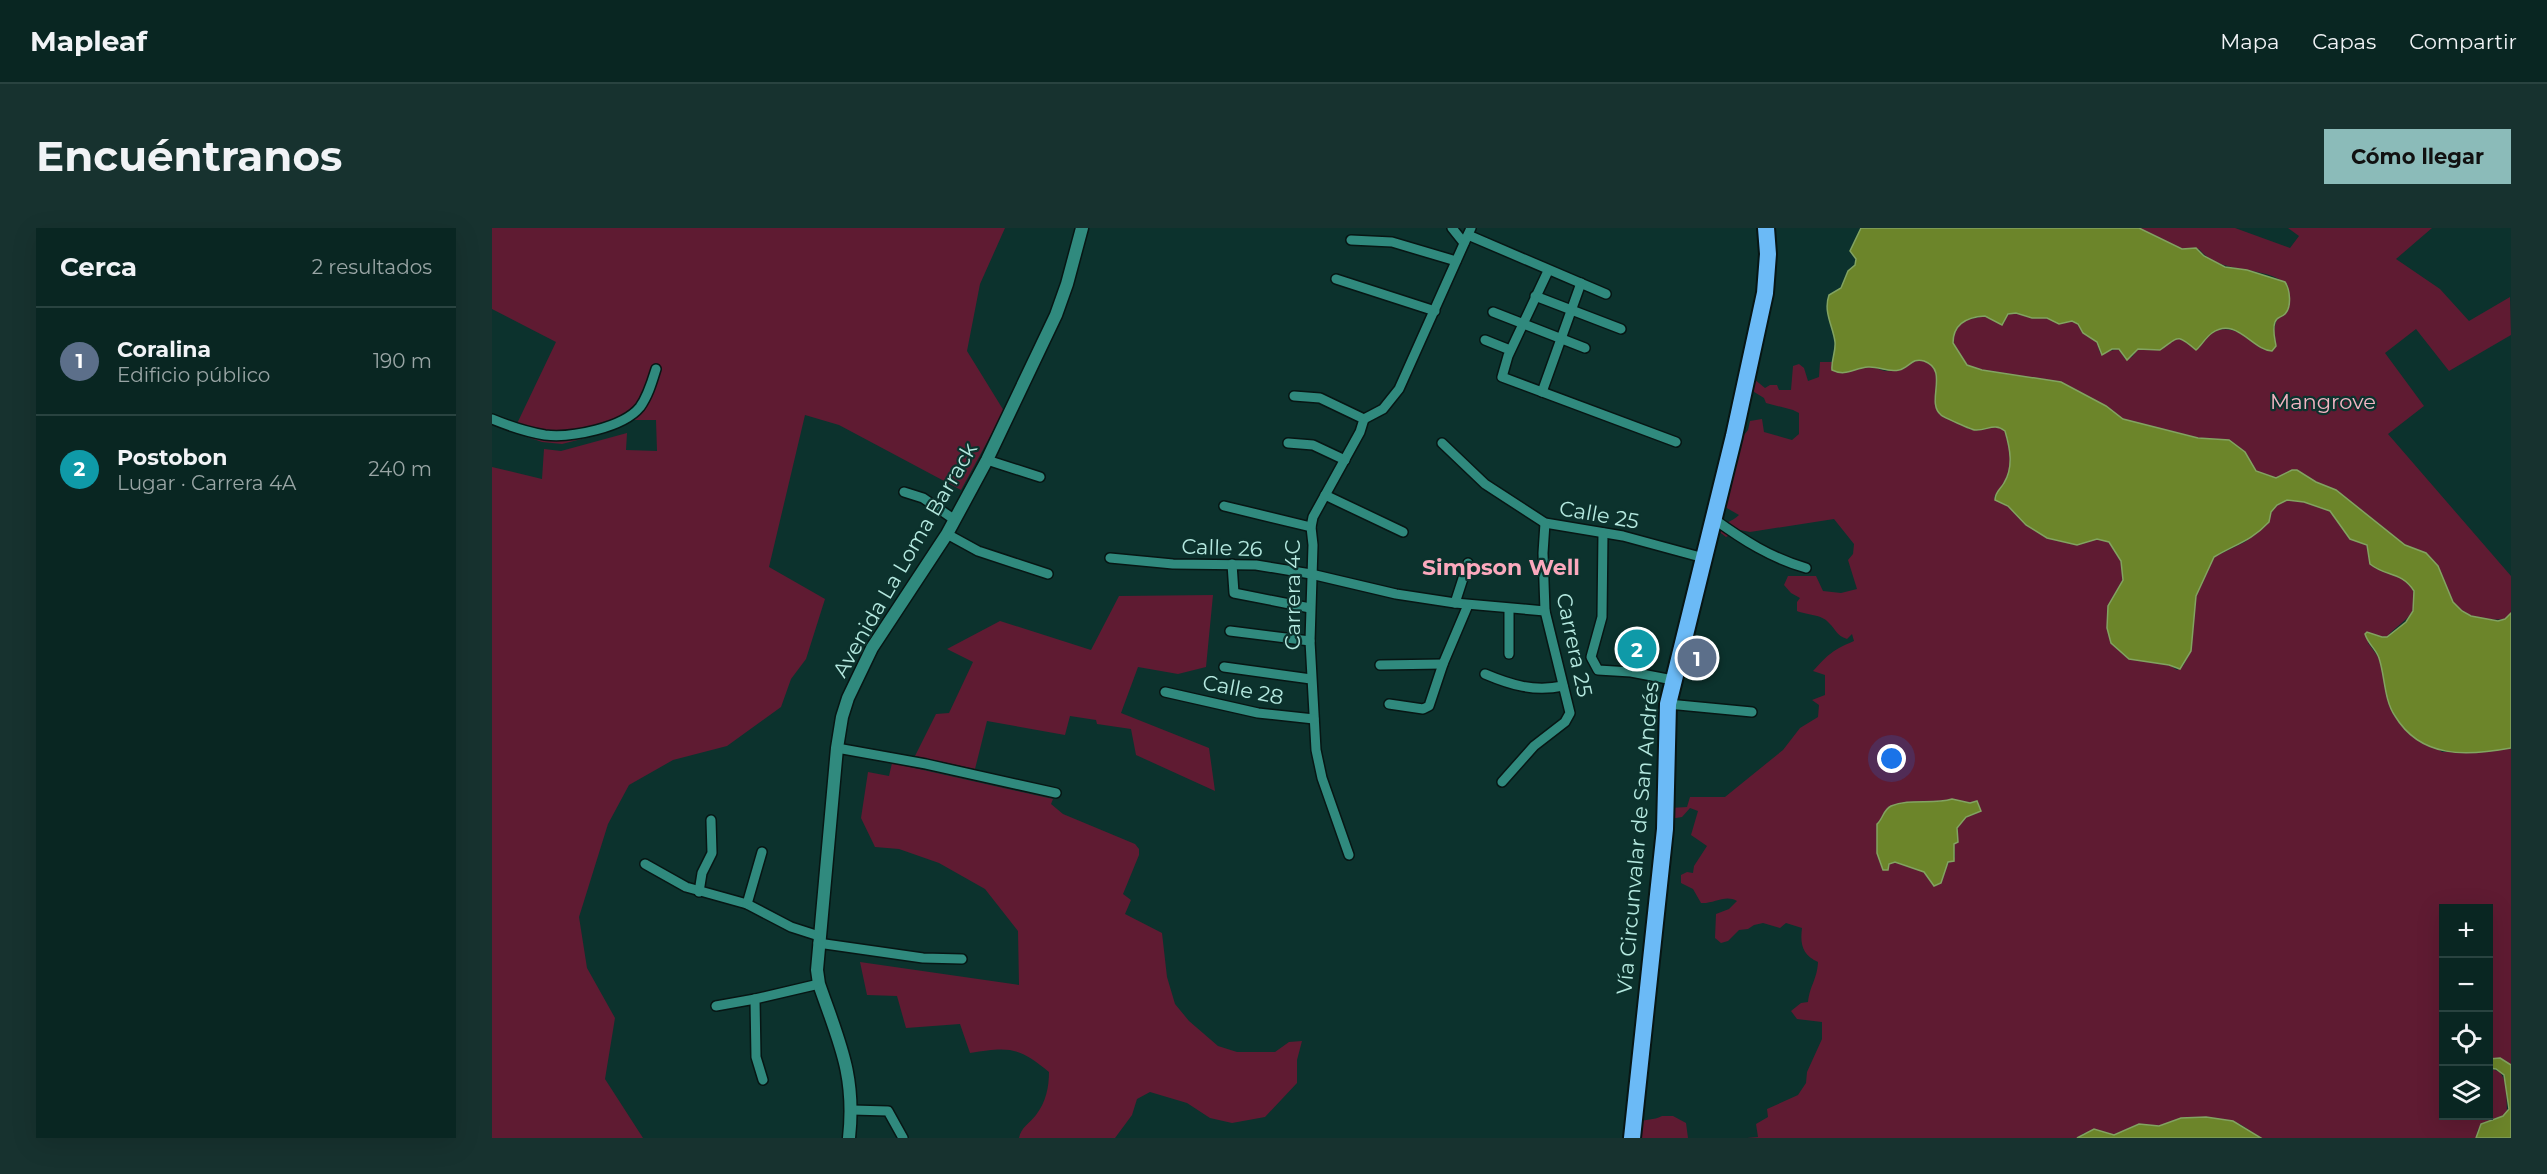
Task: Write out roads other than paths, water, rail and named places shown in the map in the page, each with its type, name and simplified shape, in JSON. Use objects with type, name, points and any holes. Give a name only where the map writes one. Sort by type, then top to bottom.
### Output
[{"type":"highway","name":"Vía Circunvalar de San Andrés","points":[[1632,1138],[1665,829],[1668,704],[1714,519],[1765,293],[1768,254],[1766,228]]},
{"type":"main road","name":"Avenida La Loma Barrack","points":[[849,1138],[852,1110],[847,1064],[819,984],[819,940],[842,717],[858,673],[872,648],[947,534],[987,460],[1056,315],[1082,228]]},
{"type":"street","points":[[1452,228],[1606,294]]},
{"type":"street","points":[[1294,396],[1320,398],[1364,419],[1383,409],[1399,389],[1468,235]]},
{"type":"street","points":[[1351,240],[1392,242],[1456,261]]},
{"type":"street","points":[[1548,271],[1510,350],[1502,377],[1676,442]]},
{"type":"street","points":[[1336,279],[1435,311]]},
{"type":"street","points":[[1542,392],[1570,309],[1581,284]]},
{"type":"street","points":[[1535,296],[1621,329]]},
{"type":"street","points":[[1493,312],[1586,348]]},
{"type":"street","points":[[1485,340],[1510,350]]},
{"type":"street","points":[[492,419],[546,435],[563,435],[603,428],[638,409],[649,390],[656,369]]},
{"type":"street","name":"Carrera 4C","points":[[1349,855],[1320,771],[1311,678],[1311,527],[1313,517],[1345,460],[1364,419]]},
{"type":"street","points":[[1288,443],[1313,445],[1345,460]]},
{"type":"street","name":"Calle 25","points":[[1442,443],[1485,484],[1545,523],[1642,540],[1704,558]]},
{"type":"street","points":[[987,460],[1040,477]]},
{"type":"street","points":[[904,492],[923,498],[955,520]]},
{"type":"street","points":[[1325,495],[1403,532]]},
{"type":"street","points":[[1224,506],[1311,527]]},
{"type":"street","points":[[1714,519],[1731,532],[1772,556],[1806,568]]},
{"type":"street","name":"Carrera 25","points":[[1502,782],[1534,746],[1568,717],[1570,708],[1545,611],[1543,553],[1545,523]]},
{"type":"street","points":[[1603,533],[1602,617],[1592,651],[1592,662],[1598,670],[1631,672],[1673,680]]},
{"type":"street","points":[[947,534],[978,552],[1048,574]]},
{"type":"street","name":"Calle 26","points":[[1110,558],[1173,564],[1256,565],[1311,574],[1396,594],[1468,605],[1545,611]]},
{"type":"street","points":[[1455,603],[1468,563]]},
{"type":"street","points":[[1232,564],[1234,593],[1310,608]]},
{"type":"street","points":[[1389,704],[1428,708],[1443,664],[1468,605]]},
{"type":"street","points":[[1509,609],[1509,654]]},
{"type":"street","points":[[1230,631],[1311,641]]},
{"type":"street","points":[[1380,665],[1443,664]]},
{"type":"street","points":[[1224,667],[1311,678]]},
{"type":"street","points":[[1485,674],[1521,687],[1550,689],[1563,686]]},
{"type":"street","name":"Calle 28","points":[[1165,692],[1258,713],[1314,719]]},
{"type":"street","points":[[1668,704],[1752,712]]},
{"type":"street","points":[[837,748],[926,764],[1056,792]]},
{"type":"street","points":[[699,892],[702,873],[712,853],[711,820]]},
{"type":"street","points":[[747,904],[762,852]]},
{"type":"street","points":[[645,864],[699,892],[747,904],[819,940],[923,958],[962,959]]},
{"type":"street","points":[[716,1006],[819,984]]},
{"type":"street","points":[[755,999],[756,1057],[763,1080]]},
{"type":"street","points":[[852,1110],[888,1111],[903,1138]]},
{"type":"place","name":"Postobon","points":[[1637,649]]},
{"type":"place","name":"Coralina","points":[[1697,658]]},
{"type":"district","name":"Simpson Well","points":[[1501,567]]},
{"type":"park label","name":"Mangrove","points":[[2323,402]]}]
